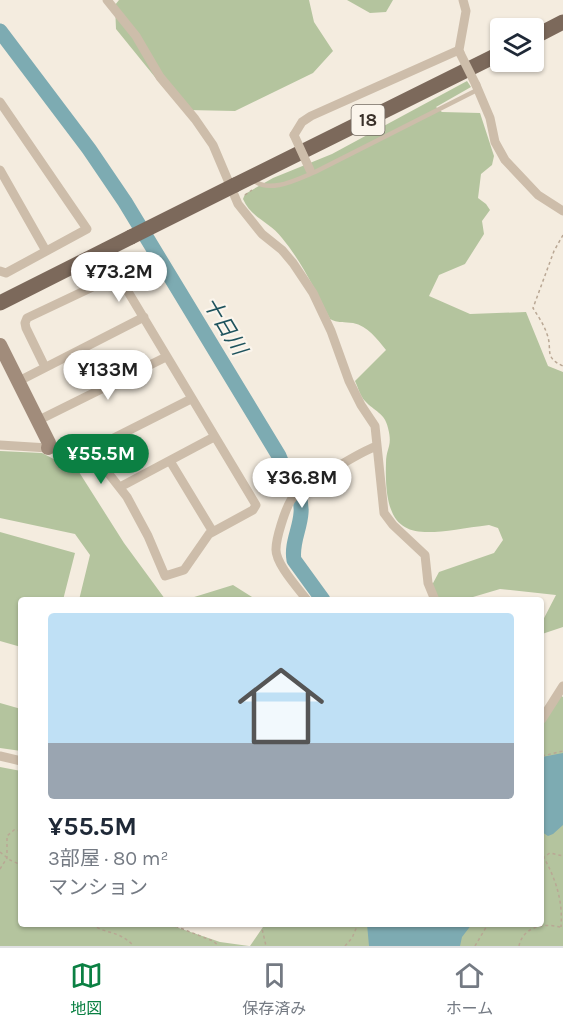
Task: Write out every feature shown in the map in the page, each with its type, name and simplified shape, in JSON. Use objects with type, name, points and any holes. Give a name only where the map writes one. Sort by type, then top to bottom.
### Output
[{"type":"main road","points":[[544,32],[563,22]]},
{"type":"main road","name":"18","points":[[0,303],[490,58]]},
{"type":"street","points":[[107,0],[136,36],[160,77],[189,111],[213,145],[238,204],[262,234],[282,250],[313,292],[331,331],[349,381],[375,426],[384,513],[393,525],[425,555],[428,583],[434,597]]},
{"type":"street","points":[[463,0],[466,11],[460,52],[490,118],[495,142],[505,160],[538,195],[563,211]]},
{"type":"street","points":[[313,171],[294,135],[302,122],[311,116],[460,52]]},
{"type":"street","points":[[0,271],[6,273],[87,229],[1,105]]},
{"type":"street","points":[[0,170],[46,251]]},
{"type":"street","points":[[0,445],[48,448],[78,455],[90,455],[98,460],[120,487],[148,536],[165,576],[184,570],[209,534],[253,510],[256,505],[118,275],[31,314],[25,323],[45,367]]},
{"type":"street","points":[[17,382],[144,317]]},
{"type":"street","points":[[0,345],[49,443],[48,448]]},
{"type":"street","points":[[37,421],[166,357]]},
{"type":"street","points":[[90,455],[93,449],[191,399]]},
{"type":"street","points":[[120,487],[214,437]]},
{"type":"street","points":[[305,597],[279,560],[275,550],[291,501],[307,487],[377,446]]},
{"type":"street","points":[[170,462],[213,532]]},
{"type":"street","points":[[544,715],[563,686]]},
{"type":"street","points":[[0,756],[18,760]]},
{"type":"lane","points":[[250,178],[258,185],[265,187],[292,182],[477,87]]},
{"type":"path","points":[[563,236],[554,251],[533,308],[548,336],[549,353],[553,362],[563,366]]},
{"type":"path","points":[[544,756],[563,752]]},
{"type":"path","points":[[0,869],[7,858],[7,836],[14,830],[18,831]]},
{"type":"path","points":[[0,852],[18,864]]},
{"type":"path","points":[[544,856],[550,853],[563,856]]},
{"type":"path","points":[[544,860],[551,870],[563,910],[562,928],[544,925]]},
{"type":"path","points":[[96,927],[120,934],[134,946]]},
{"type":"path","points":[[178,927],[213,941],[219,946]]},
{"type":"path","points":[[262,927],[266,946]]},
{"type":"path","points":[[345,946],[357,927]]},
{"type":"path","points":[[475,946],[486,927]]},
{"type":"path","points":[[519,946],[525,934],[539,927]]},
{"type":"green space","points":[[119,0],[309,0],[314,22],[333,51],[313,73],[235,111],[188,110],[163,87],[116,29],[115,5]]},
{"type":"green space","points":[[347,0],[393,0],[386,12],[370,13]]},
{"type":"green space","points":[[467,81],[471,87],[436,107],[442,112],[480,113],[494,156],[492,165],[481,174],[478,198],[490,210],[482,221],[484,234],[465,264],[439,275],[429,296],[470,314],[526,312],[548,366],[563,372],[563,627],[544,633],[544,618],[556,595],[500,589],[473,597],[438,597],[432,585],[439,572],[494,553],[503,540],[498,528],[489,525],[445,531],[412,530],[400,523],[392,511],[387,491],[386,458],[390,439],[387,423],[363,399],[355,381],[386,350],[363,327],[330,319],[289,247],[277,233],[251,211],[243,199],[245,194],[273,178],[332,154]]},
{"type":"green space","points":[[0,451],[42,453],[79,472],[124,543],[164,597],[80,597],[90,555],[75,534],[0,518]]},
{"type":"green space","points":[[0,532],[75,553],[64,597],[18,597],[18,646],[0,641]]},
{"type":"green space","points":[[233,585],[252,597],[194,597]]},
{"type":"green space","points":[[559,694],[563,697],[563,946],[250,946],[263,927],[544,927],[544,722]]},
{"type":"green space","points":[[0,703],[18,708],[18,751],[0,748]]},
{"type":"green space","points":[[0,767],[18,770],[18,927],[176,927],[220,942],[249,946],[0,946]]},
{"type":"water","points":[[563,753],[563,825],[548,836],[544,833],[544,757]]},
{"type":"water","points":[[367,927],[470,927],[462,937],[460,946],[369,946]]},
{"type":"waterway","name":"十日川","points":[[0,31],[89,149],[125,202],[279,456],[297,490],[301,505],[294,560],[321,597]]}]
